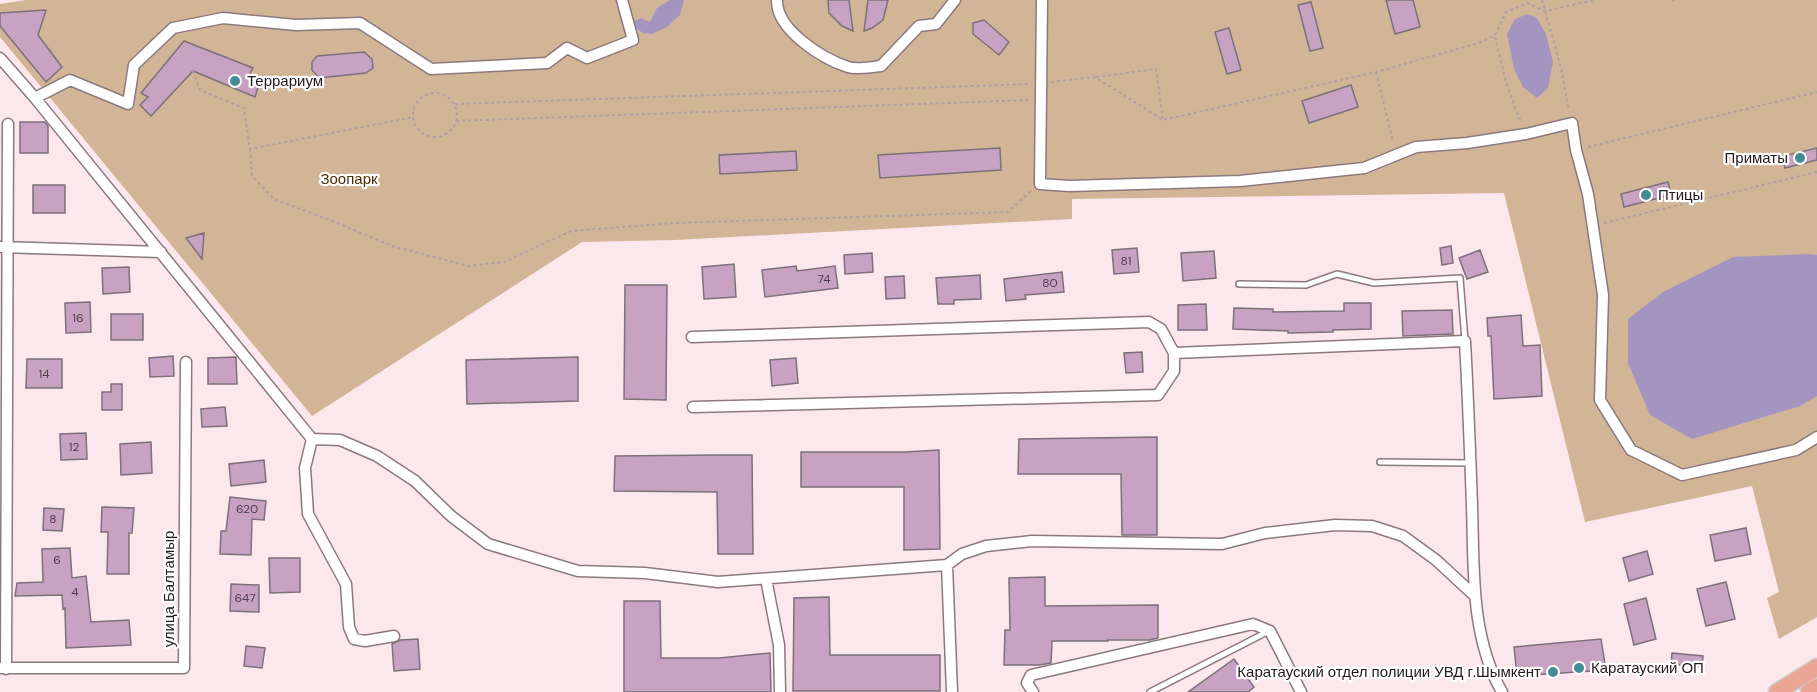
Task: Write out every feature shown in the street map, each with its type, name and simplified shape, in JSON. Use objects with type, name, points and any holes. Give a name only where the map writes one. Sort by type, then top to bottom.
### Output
[{"type":"main road","points":[[1777,692],[1817,667]]},
{"type":"main road","points":[[1809,692],[1817,687]]},
{"type":"street","points":[[35,98],[70,80],[128,104],[134,65],[172,28],[223,18],[296,25],[360,23],[431,69],[547,63],[567,48],[587,58],[633,40],[622,0]]},
{"type":"street","points":[[777,0],[777,7],[791,32],[819,53],[850,68],[881,66],[920,26],[936,24],[955,0]]},
{"type":"street","points":[[1042,0],[1040,184],[1069,186],[1240,181],[1364,168],[1416,147],[1467,143],[1526,134],[1572,123],[1576,150],[1588,194],[1603,295],[1600,400],[1631,450],[1682,475],[1796,450],[1817,437]]},
{"type":"street","points":[[0,58],[312,439],[340,440],[376,456],[415,482],[451,516],[488,543],[579,571],[645,573],[718,582],[947,565],[962,554],[986,546],[1032,542],[1222,544],[1265,533],[1335,525],[1372,526],[1403,536],[1436,560],[1475,596]]},
{"type":"street","points":[[3,669],[4,248],[8,124]]},
{"type":"street","points":[[4,248],[161,252]]},
{"type":"street","points":[[692,337],[1149,322],[1161,329],[1174,353],[1173,371],[1158,395],[693,407]]},
{"type":"street","points":[[1174,353],[1466,340],[1475,596],[1492,674],[1502,692]]},
{"type":"street","name":"улица Балтамыр","points":[[3,669],[184,668],[186,362]]},
{"type":"street","points":[[312,439],[305,468],[308,514],[346,584],[349,627],[354,639],[365,641],[394,636]]},
{"type":"street","points":[[947,565],[952,692]]},
{"type":"street","points":[[766,579],[779,645],[780,692]]},
{"type":"street","points":[[1033,692],[1027,683],[1031,675],[1253,624],[1270,630],[1301,692]]},
{"type":"lane","points":[[1239,284],[1306,285],[1337,274],[1374,283],[1460,279],[1466,340]]},
{"type":"lane","points":[[1380,462],[1470,463]]},
{"type":"lane","points":[[1150,692],[1270,630]]},
{"type":"path","points":[[1542,0],[1561,68],[1572,123]]},
{"type":"path","points":[[1495,35],[1506,82],[1526,134]]},
{"type":"path","points":[[1095,77],[1156,69],[1163,120]]},
{"type":"path","points":[[193,71],[200,90],[244,108],[252,176],[274,199],[392,246],[468,266],[504,262],[571,231],[675,223],[1008,212],[1040,184]]},
{"type":"path","points":[[1376,72],[1396,155]]},
{"type":"path","points":[[1576,150],[1817,92]]},
{"type":"path","points":[[441,93],[455,104],[456,121],[445,135],[428,136],[415,126],[414,117],[413,108],[424,95],[441,93]]},
{"type":"path","points":[[456,121],[1040,100]]},
{"type":"path","points":[[250,149],[414,117]]},
{"type":"path","points":[[1593,225],[1817,172]]},
{"type":"green space","name":"Зоопарк","points":[[26,0],[1817,0],[1817,617],[1779,639],[1767,598],[1779,592],[1752,486],[1585,522],[1504,193],[1072,199],[1072,219],[675,240],[582,242],[312,416],[0,37],[0,4]]},
{"type":"shaded area","points":[[670,0],[684,0],[680,15],[667,27],[652,34],[643,33],[630,24],[641,18],[650,22],[657,8]]},
{"type":"shaded area","points":[[1527,14],[1536,17],[1546,34],[1553,62],[1548,88],[1537,98],[1523,87],[1514,69],[1507,34],[1515,19]]},
{"type":"shaded area","points":[[1817,255],[1817,396],[1800,406],[1692,439],[1650,415],[1628,363],[1628,319],[1663,292],[1733,257]]},
{"type":"building","points":[[828,0],[849,0],[853,31],[842,26],[829,13]]},
{"type":"building","points":[[868,0],[888,0],[883,20],[864,31]]},
{"type":"building","points":[[1386,0],[1413,0],[1420,27],[1395,34]]},
{"type":"building","points":[[1311,2],[1323,48],[1310,51],[1298,5]]},
{"type":"building","points":[[46,10],[38,35],[62,67],[46,82],[0,26],[0,13]]},
{"type":"building","points":[[984,20],[1009,42],[999,55],[973,34],[973,23]]},
{"type":"building","points":[[1229,28],[1241,70],[1227,74],[1215,32]]},
{"type":"building","name":"Террариум","points":[[184,41],[253,68],[248,77],[259,84],[255,97],[193,71],[151,116],[140,105],[148,97],[141,93]]},
{"type":"building","points":[[364,52],[372,59],[373,68],[366,73],[319,78],[312,70],[312,62],[317,56]]},
{"type":"building","points":[[1351,85],[1358,107],[1309,123],[1302,101]]},
{"type":"building","points":[[20,122],[45,122],[48,126],[48,153],[20,153]]},
{"type":"building","points":[[1000,148],[1001,170],[880,178],[878,155]]},
{"type":"building","name":"Приматы","points":[[1817,148],[1817,160],[1785,168],[1783,156]]},
{"type":"building","points":[[796,151],[797,170],[720,174],[719,155]]},
{"type":"building","name":"Птицы","points":[[1668,182],[1671,195],[1624,207],[1621,194]]},
{"type":"building","points":[[33,185],[65,185],[65,213],[33,213]]},
{"type":"building","points":[[204,233],[202,259],[186,238]]},
{"type":"building","points":[[1451,246],[1453,263],[1442,265],[1440,248]]},
{"type":"building","points":[[1137,248],[1139,272],[1114,274],[1112,250]]},
{"type":"building","points":[[1480,250],[1488,272],[1467,279],[1459,258]]},
{"type":"building","points":[[1214,251],[1216,278],[1183,281],[1181,253]]},
{"type":"building","points":[[872,253],[873,272],[845,274],[844,255]]},
{"type":"building","points":[[734,264],[736,297],[704,299],[702,267]]},
{"type":"building","points":[[796,266],[797,271],[835,266],[838,288],[765,297],[762,270]]},
{"type":"building","points":[[129,267],[130,292],[103,294],[102,268]]},
{"type":"building","points":[[1062,272],[1064,292],[1025,295],[1026,299],[1006,301],[1004,279]]},
{"type":"building","points":[[980,275],[981,299],[954,300],[954,304],[938,304],[936,278]]},
{"type":"building","points":[[904,276],[905,298],[886,299],[885,277]]},
{"type":"building","points":[[625,285],[667,285],[666,400],[624,399]]},
{"type":"building","points":[[90,302],[91,332],[66,333],[65,303]]},
{"type":"building","points":[[1344,303],[1371,303],[1371,329],[1288,333],[1288,331],[1233,329],[1234,308],[1273,309],[1273,312],[1344,311]]},
{"type":"building","points":[[1206,304],[1207,330],[1178,330],[1178,305]]},
{"type":"building","points":[[1452,310],[1453,334],[1403,336],[1402,311]]},
{"type":"building","points":[[111,314],[143,314],[143,340],[111,340]]},
{"type":"building","points":[[1521,315],[1523,346],[1540,345],[1542,396],[1494,399],[1491,336],[1488,336],[1487,318]]},
{"type":"building","points":[[1142,352],[1143,372],[1126,373],[1124,353]]},
{"type":"building","points":[[173,356],[174,376],[150,377],[149,358]]},
{"type":"building","points":[[236,357],[237,384],[208,384],[208,358]]},
{"type":"building","points":[[578,357],[578,401],[467,404],[466,360]]},
{"type":"building","points":[[796,358],[798,383],[772,386],[770,360]]},
{"type":"building","points":[[27,359],[62,359],[62,388],[26,388]]},
{"type":"building","points":[[111,384],[122,384],[122,410],[102,410],[102,392],[111,392]]},
{"type":"building","points":[[225,407],[227,426],[202,427],[201,409]]},
{"type":"building","points":[[86,433],[87,459],[61,460],[60,434]]},
{"type":"building","points":[[1157,437],[1157,535],[1122,535],[1121,474],[1018,474],[1019,439]]},
{"type":"building","points":[[151,442],[152,473],[121,475],[120,444]]},
{"type":"building","points":[[939,450],[940,549],[904,550],[904,487],[801,487],[801,452]]},
{"type":"building","points":[[752,455],[753,554],[718,554],[717,492],[614,491],[615,456]]},
{"type":"building","points":[[264,460],[266,482],[231,486],[229,464]]},
{"type":"building","points":[[230,497],[266,501],[264,520],[252,519],[251,555],[220,554],[221,531],[226,531]]},
{"type":"building","points":[[102,507],[134,508],[132,533],[129,533],[129,574],[107,574],[108,532],[101,532]]},
{"type":"building","points":[[44,508],[64,509],[62,531],[43,530]]},
{"type":"building","points":[[1746,528],[1751,554],[1715,561],[1710,535]]},
{"type":"building","points":[[70,548],[72,578],[86,576],[91,622],[129,620],[131,645],[66,648],[65,608],[63,609],[62,595],[15,596],[17,583],[43,582],[42,549]]},
{"type":"building","points":[[1647,551],[1653,574],[1629,581],[1623,558]]},
{"type":"building","points":[[269,558],[300,558],[300,592],[270,593]]},
{"type":"building","points":[[1045,577],[1045,606],[1158,605],[1158,638],[1052,641],[1051,663],[1004,665],[1005,630],[1010,630],[1009,578]]},
{"type":"building","points":[[1726,582],[1735,619],[1706,626],[1697,589]]},
{"type":"building","points":[[231,584],[259,585],[259,612],[230,611]]},
{"type":"building","points":[[829,597],[830,655],[940,655],[940,691],[793,691],[794,598]]},
{"type":"building","points":[[1646,598],[1656,639],[1634,645],[1624,604]]},
{"type":"building","points":[[624,601],[660,601],[661,658],[719,658],[770,653],[771,692],[624,692]]},
{"type":"building","points":[[418,639],[420,669],[394,671],[392,644],[400,640]]},
{"type":"building","points":[[1601,639],[1606,670],[1517,676],[1514,647]]},
{"type":"building","points":[[246,646],[265,648],[262,668],[244,666]]},
{"type":"building","points":[[1672,653],[1703,656],[1702,667],[1671,664]]},
{"type":"building","points":[[1234,659],[1254,687],[1248,692],[1188,692]]},
{"type":"place","name":"Террариум","points":[[235,81]]},
{"type":"place","name":"Приматы","points":[[1800,158]]},
{"type":"place","name":"Птицы","points":[[1646,195]]},
{"type":"place","name":"Каратауский ОП","points":[[1579,668]]},
{"type":"place","name":"Каратауский отдел полиции УВД г.Шымкент","points":[[1553,672]]}]
